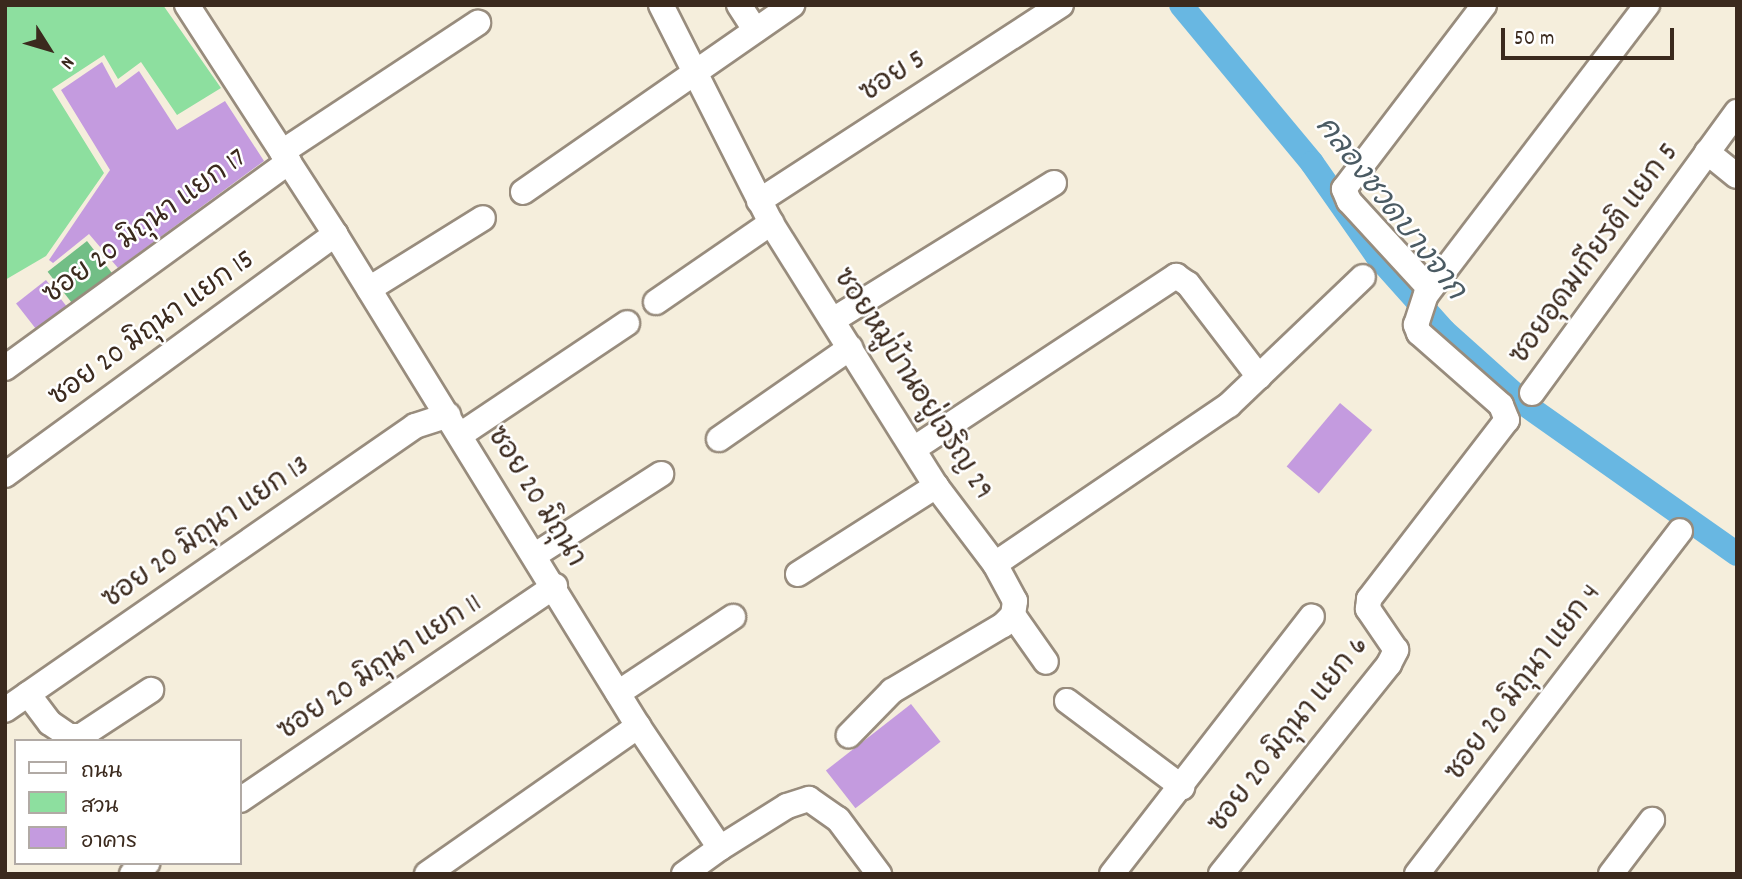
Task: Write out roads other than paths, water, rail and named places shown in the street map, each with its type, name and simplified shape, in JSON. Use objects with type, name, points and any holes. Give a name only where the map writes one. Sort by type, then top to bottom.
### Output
[{"type":"street","name":"ซอย 20 มิถุนา","points":[[187,5],[335,234],[555,586],[638,726],[720,848]]},
{"type":"street","name":"ซอยหมู่บ้านอยู่เจริญ 29","points":[[661,5],[693,74],[771,223],[915,448],[936,486],[995,564],[1015,601],[1013,615]]},
{"type":"street","points":[[739,5],[755,30]]},
{"type":"street","points":[[523,192],[792,5]]},
{"type":"street","name":"ซอย 5","points":[[759,201],[1060,5]]},
{"type":"street","points":[[1428,291],[1349,201],[1344,189],[1484,5]]},
{"type":"street","name":"ซอย 20 มิถุนา แยก 6","points":[[1222,874],[1389,664],[1396,650],[1375,621],[1368,598],[1507,420],[1501,405],[1426,342],[1416,325],[1428,291],[1647,5]]},
{"type":"street","name":"ซอย 20 มิถุนา แยก 17","points":[[5,368],[286,157],[478,23]]},
{"type":"street","name":"ซอยอุดมเกียรติ แยก 5","points":[[1532,393],[1737,112]]},
{"type":"street","points":[[1707,152],[1737,176]]},
{"type":"street","points":[[833,320],[1054,183]]},
{"type":"street","points":[[369,289],[483,218]]},
{"type":"street","points":[[656,302],[771,223]]},
{"type":"street","name":"ซอย 20 มิถุนา แยก 15","points":[[5,475],[335,234]]},
{"type":"street","points":[[915,448],[1176,276],[1188,284],[1259,377]]},
{"type":"street","points":[[995,564],[1219,412],[1363,276]]},
{"type":"street","name":"ซอย 20 มิถุนา แยก 13","points":[[5,710],[415,426],[454,426],[627,323]]},
{"type":"street","points":[[719,439],[850,348]]},
{"type":"street","points":[[535,555],[660,474]]},
{"type":"street","points":[[798,574],[936,486]]},
{"type":"street","name":"ซอย 20 มิถุนา แยก 4","points":[[1417,874],[1679,531]]},
{"type":"street","name":"ซอย 20 มิถุนา แยก 11","points":[[242,799],[555,586]]},
{"type":"street","points":[[849,735],[892,691],[1013,615],[1046,662]]},
{"type":"street","points":[[1112,874],[1312,616]]},
{"type":"street","points":[[618,693],[733,617]]},
{"type":"street","points":[[28,694],[58,731],[81,736],[151,690]]},
{"type":"street","points":[[1067,701],[1182,786]]},
{"type":"street","points":[[427,874],[638,726]]},
{"type":"street","points":[[684,874],[787,806],[809,799],[838,819],[879,874]]},
{"type":"street","points":[[1611,874],[1652,820]]},
{"type":"waterway","name":"คลองชวดบางจาก","points":[[1181,5],[1312,163],[1377,256],[1444,331],[1530,408],[1737,554]]}]
